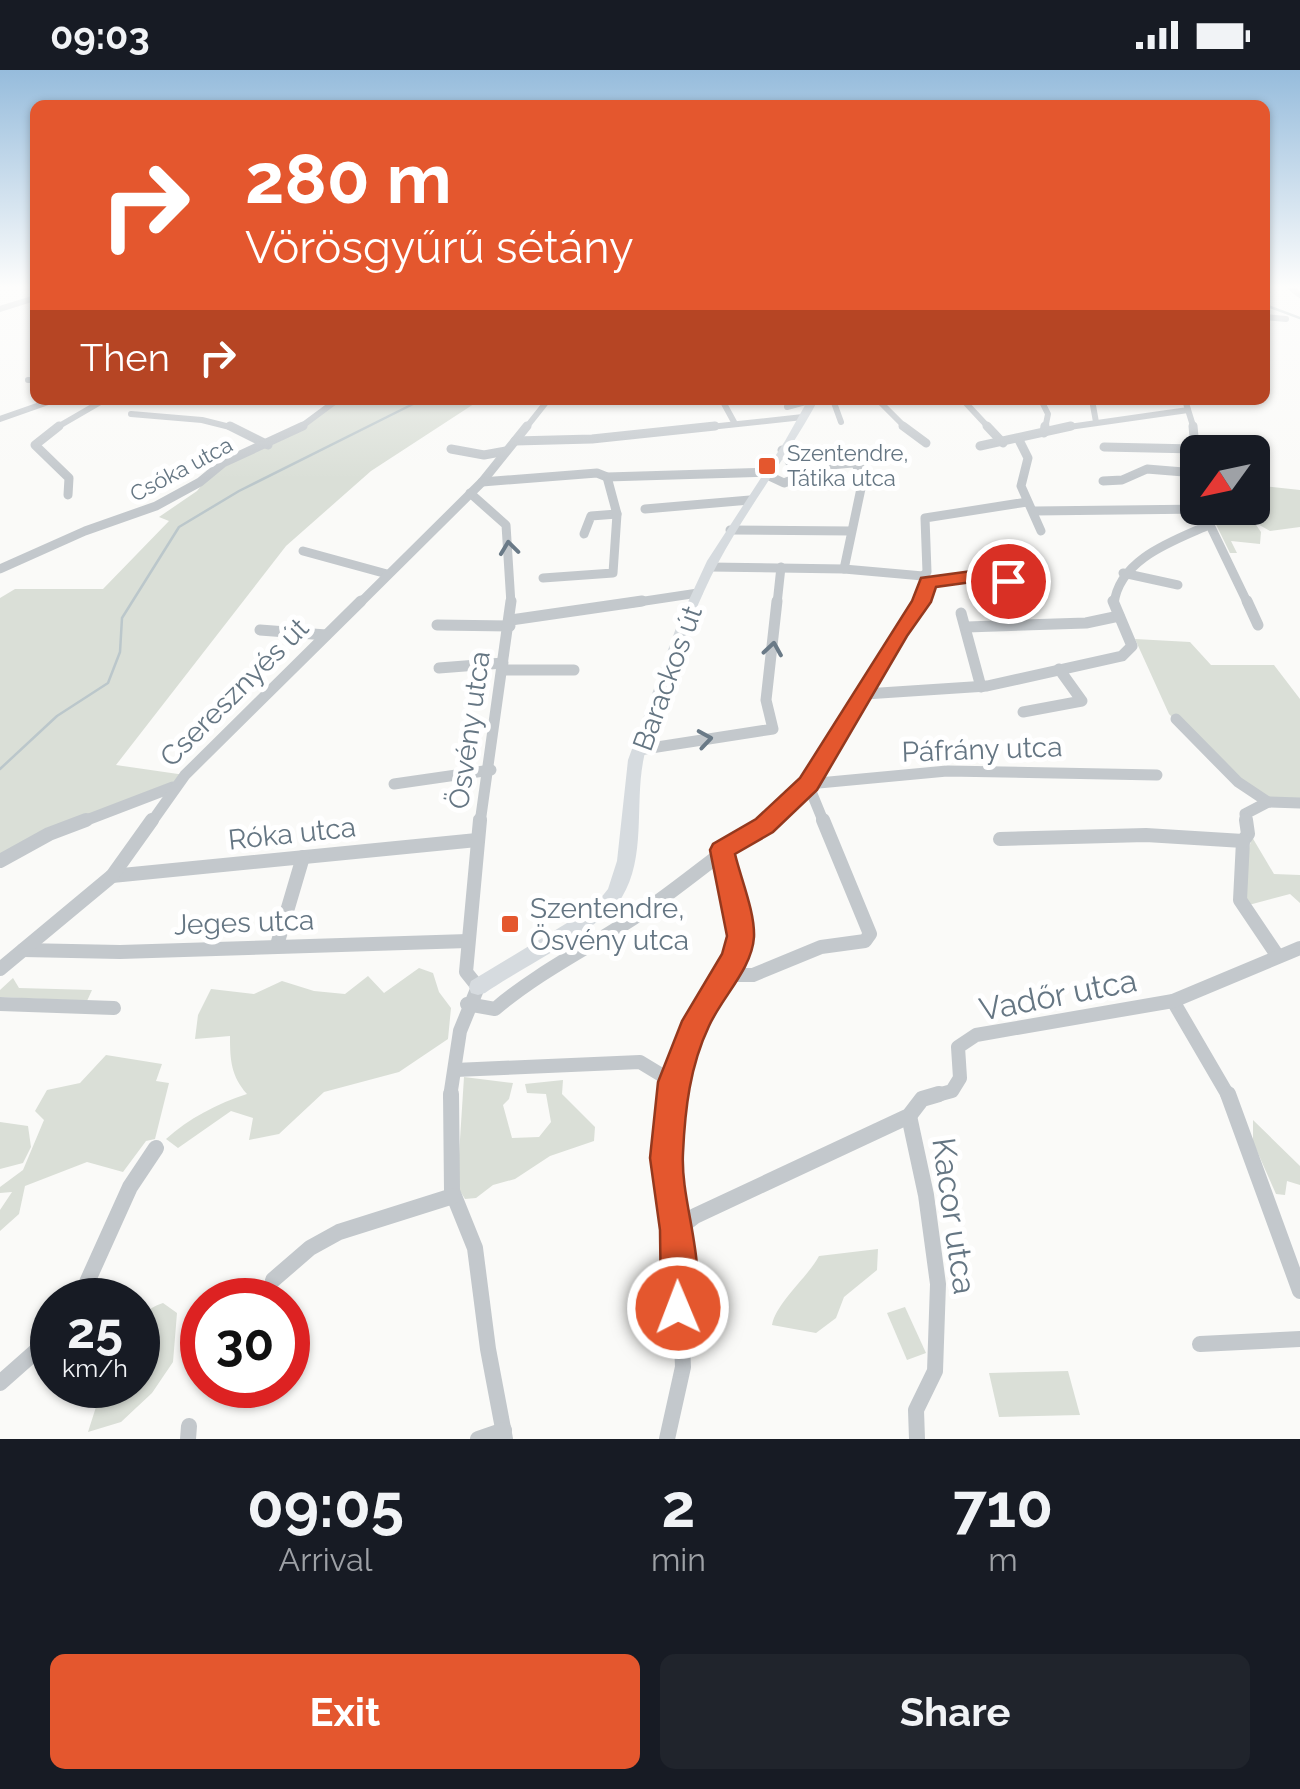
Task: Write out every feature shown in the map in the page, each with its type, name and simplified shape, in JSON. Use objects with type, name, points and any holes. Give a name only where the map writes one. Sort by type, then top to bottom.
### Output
[{"type":"street","points":[[0,419],[40,405]]},
{"type":"street","points":[[68,495],[69,478],[38,452],[36,445],[45,434],[95,405]]},
{"type":"street","name":"Csóka utca","points":[[0,569],[85,531],[156,506],[200,482],[222,463],[268,445],[312,421],[332,405]]},
{"type":"street","name":"Cseresznyés út","points":[[0,969],[112,876],[177,785],[482,482],[544,405]]},
{"type":"street","points":[[725,405],[734,422]]},
{"type":"street","name":"Barackos út","points":[[788,406],[792,405]]},
{"type":"street","name":"Barackos út","points":[[504,1435],[475,1246],[466,1216],[452,1196],[450,1125],[467,1004],[478,987],[512,962],[588,918],[613,897],[622,874],[638,750],[698,593],[730,530],[810,405]]},
{"type":"street","points":[[835,405],[841,422]]},
{"type":"street","points":[[883,405],[926,443]]},
{"type":"street","points":[[968,405],[1003,442]]},
{"type":"street","points":[[1043,405],[1048,416],[1044,433]]},
{"type":"street","points":[[1093,405],[1096,422]]},
{"type":"street","points":[[980,446],[1096,422],[1158,417],[1186,405],[1192,435]]},
{"type":"street","points":[[131,414],[176,421],[224,421],[252,432],[268,445]]},
{"type":"street","points":[[514,441],[646,434],[803,417]]},
{"type":"street","points":[[1019,440],[1029,468],[1021,486],[1035,511],[1040,531]]},
{"type":"street","points":[[1104,447],[1180,449]]},
{"type":"street","points":[[451,450],[484,455],[506,451]]},
{"type":"street","points":[[482,482],[596,473],[607,477],[768,473],[776,482],[788,483],[798,477],[782,450]]},
{"type":"street","points":[[796,468],[860,462],[863,479],[844,570]]},
{"type":"street","points":[[1103,482],[1122,480],[1147,469],[1180,474]]},
{"type":"street","points":[[543,578],[613,573],[617,514],[607,477]]},
{"type":"street","name":"Ösvény utca","points":[[470,493],[506,525],[512,551],[511,622],[478,840],[468,940],[466,972],[478,987]]},
{"type":"street","points":[[645,509],[750,500]]},
{"type":"street","points":[[467,1004],[495,1009],[528,981],[650,907],[722,850],[764,826],[808,784],[922,602],[927,572],[925,518],[1028,502]]},
{"type":"street","points":[[1035,511],[1081,514],[1180,509]]},
{"type":"street","points":[[584,534],[591,516],[617,514]]},
{"type":"street","points":[[865,694],[981,687],[1130,652],[1132,646],[1113,601],[1123,574],[1147,554],[1209,525],[1258,625]]},
{"type":"street","points":[[730,530],[850,531]]},
{"type":"street","points":[[303,550],[387,574]]},
{"type":"street","points":[[972,576],[985,555]]},
{"type":"street","points":[[710,567],[844,570],[925,579],[972,576],[1044,586]]},
{"type":"street","points":[[638,750],[773,729],[766,700],[782,567]]},
{"type":"street","points":[[1123,574],[1178,585]]},
{"type":"street","points":[[438,625],[511,622],[698,593]]},
{"type":"street","points":[[961,613],[981,687]]},
{"type":"street","points":[[967,627],[1098,622],[1119,616]]},
{"type":"street","points":[[260,630],[326,635]]},
{"type":"street","points":[[439,668],[574,670]]},
{"type":"street","points":[[1023,712],[1082,701],[1059,668]]},
{"type":"street","points":[[1176,720],[1238,782],[1268,802]]},
{"type":"street","points":[[394,784],[491,770]]},
{"type":"street","name":"Páfrány utca","points":[[808,784],[947,771],[1157,775]]},
{"type":"street","points":[[724,975],[775,969],[821,947],[865,942],[870,934],[808,784]]},
{"type":"street","points":[[0,861],[49,834],[177,785]]},
{"type":"street","points":[[1277,955],[1240,900],[1243,840],[1248,834],[1245,814],[1268,802],[1300,803]]},
{"type":"street","points":[[1000,839],[1146,835],[1243,840]]},
{"type":"street","name":"Róka utca","points":[[112,876],[478,840]]},
{"type":"street","points":[[667,1439],[683,1367],[677,1230],[666,1158],[674,1082],[696,1021],[735,956],[740,936],[722,850]]},
{"type":"street","points":[[278,945],[303,857]]},
{"type":"street","name":"Jeges utca","points":[[23,950],[120,952],[468,940]]},
{"type":"street","name":"Vadőr utca","points":[[677,1230],[695,1216],[910,1116],[922,1099],[952,1092],[960,1078],[958,1047],[976,1035],[1173,1001],[1300,948]]},
{"type":"street","points":[[1173,1001],[1232,1102],[1300,1290]]},
{"type":"street","points":[[0,1004],[114,1008]]},
{"type":"street","points":[[455,1070],[640,1062],[674,1082]]},
{"type":"street","name":"Kacor utca","points":[[910,1116],[938,1284],[935,1371],[916,1410],[917,1439]]},
{"type":"street","points":[[89,1278],[130,1186],[156,1148]]},
{"type":"street","points":[[276,1278],[310,1248],[340,1232],[452,1196]]},
{"type":"street","points":[[1200,1344],[1300,1339]]},
{"type":"street","points":[[0,1383],[30,1356]]},
{"type":"street","points":[[478,1439],[504,1435]]},
{"type":"shaded area","points":[[329,405],[472,405],[371,471],[286,546],[116,765],[185,775],[177,785],[0,861],[0,598],[15,589],[103,589],[169,521],[159,517],[197,491],[216,467],[268,445]]},
{"type":"shaded area","points":[[1270,487],[1300,490],[1300,527],[1270,531],[1259,525],[1270,525]]},
{"type":"shaded area","points":[[1216,525],[1256,525],[1261,532],[1260,544],[1231,541],[1237,553],[1230,553]]},
{"type":"shaded area","points":[[1135,639],[1190,642],[1211,665],[1274,665],[1300,699],[1300,807],[1271,807],[1238,781],[1169,714]]},
{"type":"shaded area","points":[[1252,837],[1274,874],[1300,875],[1300,903],[1290,894],[1245,906],[1235,901]]},
{"type":"shaded area","points":[[419,968],[433,973],[439,992],[451,1008],[448,1039],[399,1072],[324,1092],[279,1134],[249,1140],[253,1118],[231,1111],[178,1148],[166,1139],[204,1112],[247,1094],[232,1067],[230,1036],[195,1039],[198,1015],[211,989],[254,994],[282,981],[314,991],[345,994],[368,976],[384,993]]},
{"type":"shaded area","points":[[13,978],[19,988],[92,990],[87,1001],[0,997],[0,990]]},
{"type":"shaded area","points":[[106,1055],[162,1064],[156,1081],[169,1083],[155,1139],[146,1141],[123,1172],[87,1162],[25,1186],[19,1214],[0,1231],[0,1210],[12,1192],[0,1193],[0,1187],[23,1170],[44,1120],[35,1111],[47,1090],[80,1083]]},
{"type":"shaded area","points":[[464,1077],[513,1083],[503,1105],[512,1138],[539,1137],[551,1122],[546,1094],[527,1093],[525,1084],[563,1080],[562,1094],[595,1127],[594,1141],[550,1156],[515,1179],[493,1185],[476,1198],[465,1199],[457,1186]]},
{"type":"shaded area","points":[[1253,1120],[1300,1166],[1300,1185],[1287,1181],[1285,1195],[1276,1194],[1253,1142]]},
{"type":"shaded area","points":[[0,1122],[28,1126],[31,1147],[23,1163],[0,1169]]},
{"type":"shaded area","points":[[878,1249],[877,1270],[844,1297],[836,1318],[816,1333],[772,1325],[779,1308],[819,1256]]},
{"type":"shaded area","points":[[160,1304],[177,1313],[173,1362],[160,1381]]},
{"type":"shaded area","points":[[905,1307],[926,1353],[907,1360],[887,1313]]},
{"type":"shaded area","points":[[1068,1371],[1080,1415],[999,1417],[989,1373]]},
{"type":"shaded area","points":[[96,1408],[136,1408],[121,1422],[88,1432]]},
{"type":"waterway","points":[[0,769],[57,716],[108,683],[120,652],[122,618],[179,527],[239,491],[411,405]]},
{"type":"place","name":"Szentendre, Tátika utca","points":[[767,466]]},
{"type":"place","name":"Szentendre, Ösvény utca","points":[[510,924]]},
{"type":"route","points":[[678,1308],[677,1230],[666,1158],[674,1082],[696,1021],[735,956],[740,936],[722,850],[788,808],[808,784],[922,602],[928,582],[972,576],[1008,581]]}]
